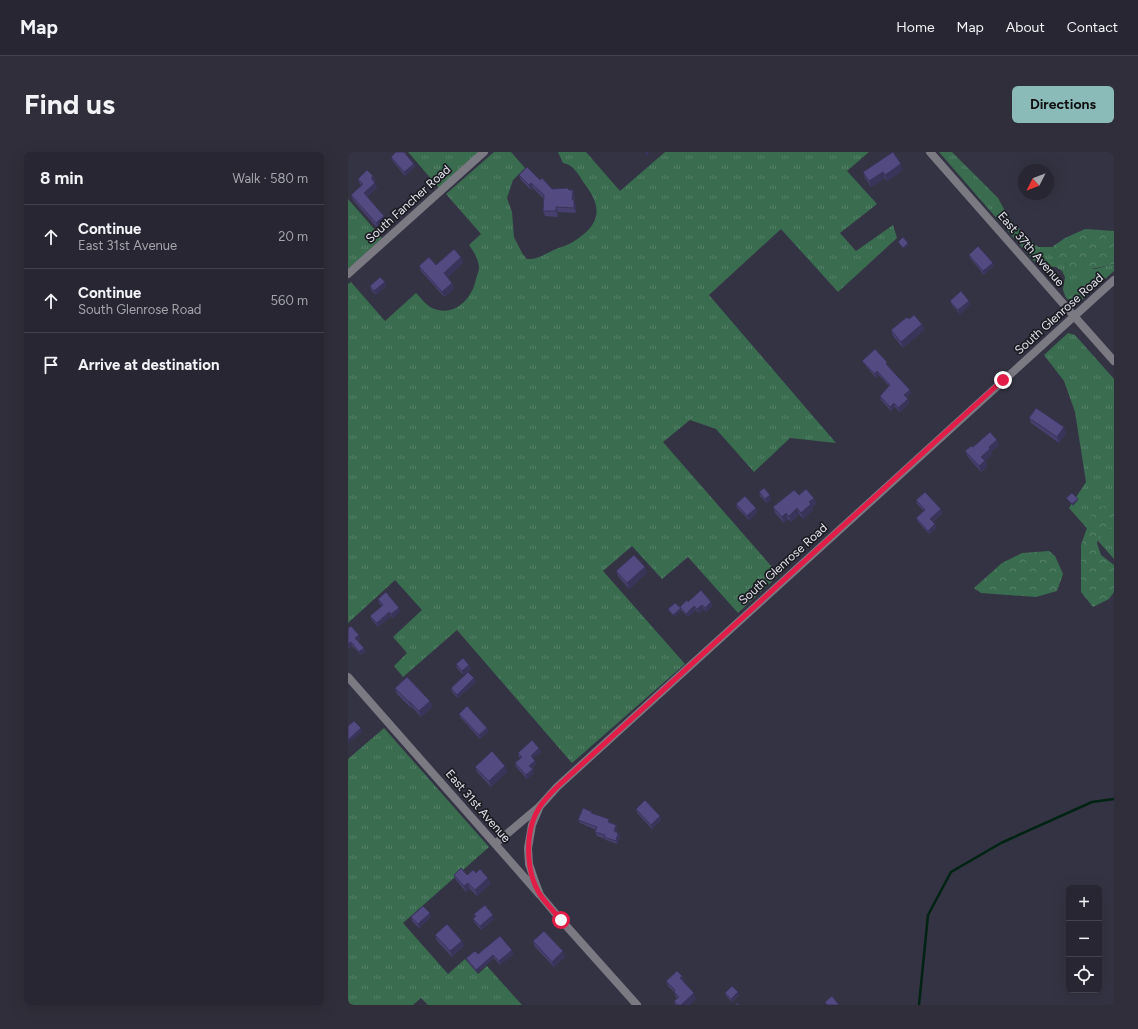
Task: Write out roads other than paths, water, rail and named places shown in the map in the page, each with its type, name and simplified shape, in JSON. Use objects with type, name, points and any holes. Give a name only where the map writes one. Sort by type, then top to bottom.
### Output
[{"type":"street","name":"South Fancher Road","points":[[348,274],[484,152]]},
{"type":"street","name":"East 37th Avenue","points":[[930,152],[1114,361]]},
{"type":"street","name":"South Glenrose Road","points":[[540,895],[529,864],[528,848],[532,825],[540,806],[557,787],[1114,280]]},
{"type":"street","name":"East 31st Avenue","points":[[348,677],[637,1005]]},
{"type":"street","points":[[495,844],[540,806]]},
{"type":"waterway","points":[[919,1005],[928,915],[951,872],[1001,843],[1092,802],[1114,799]]}]
